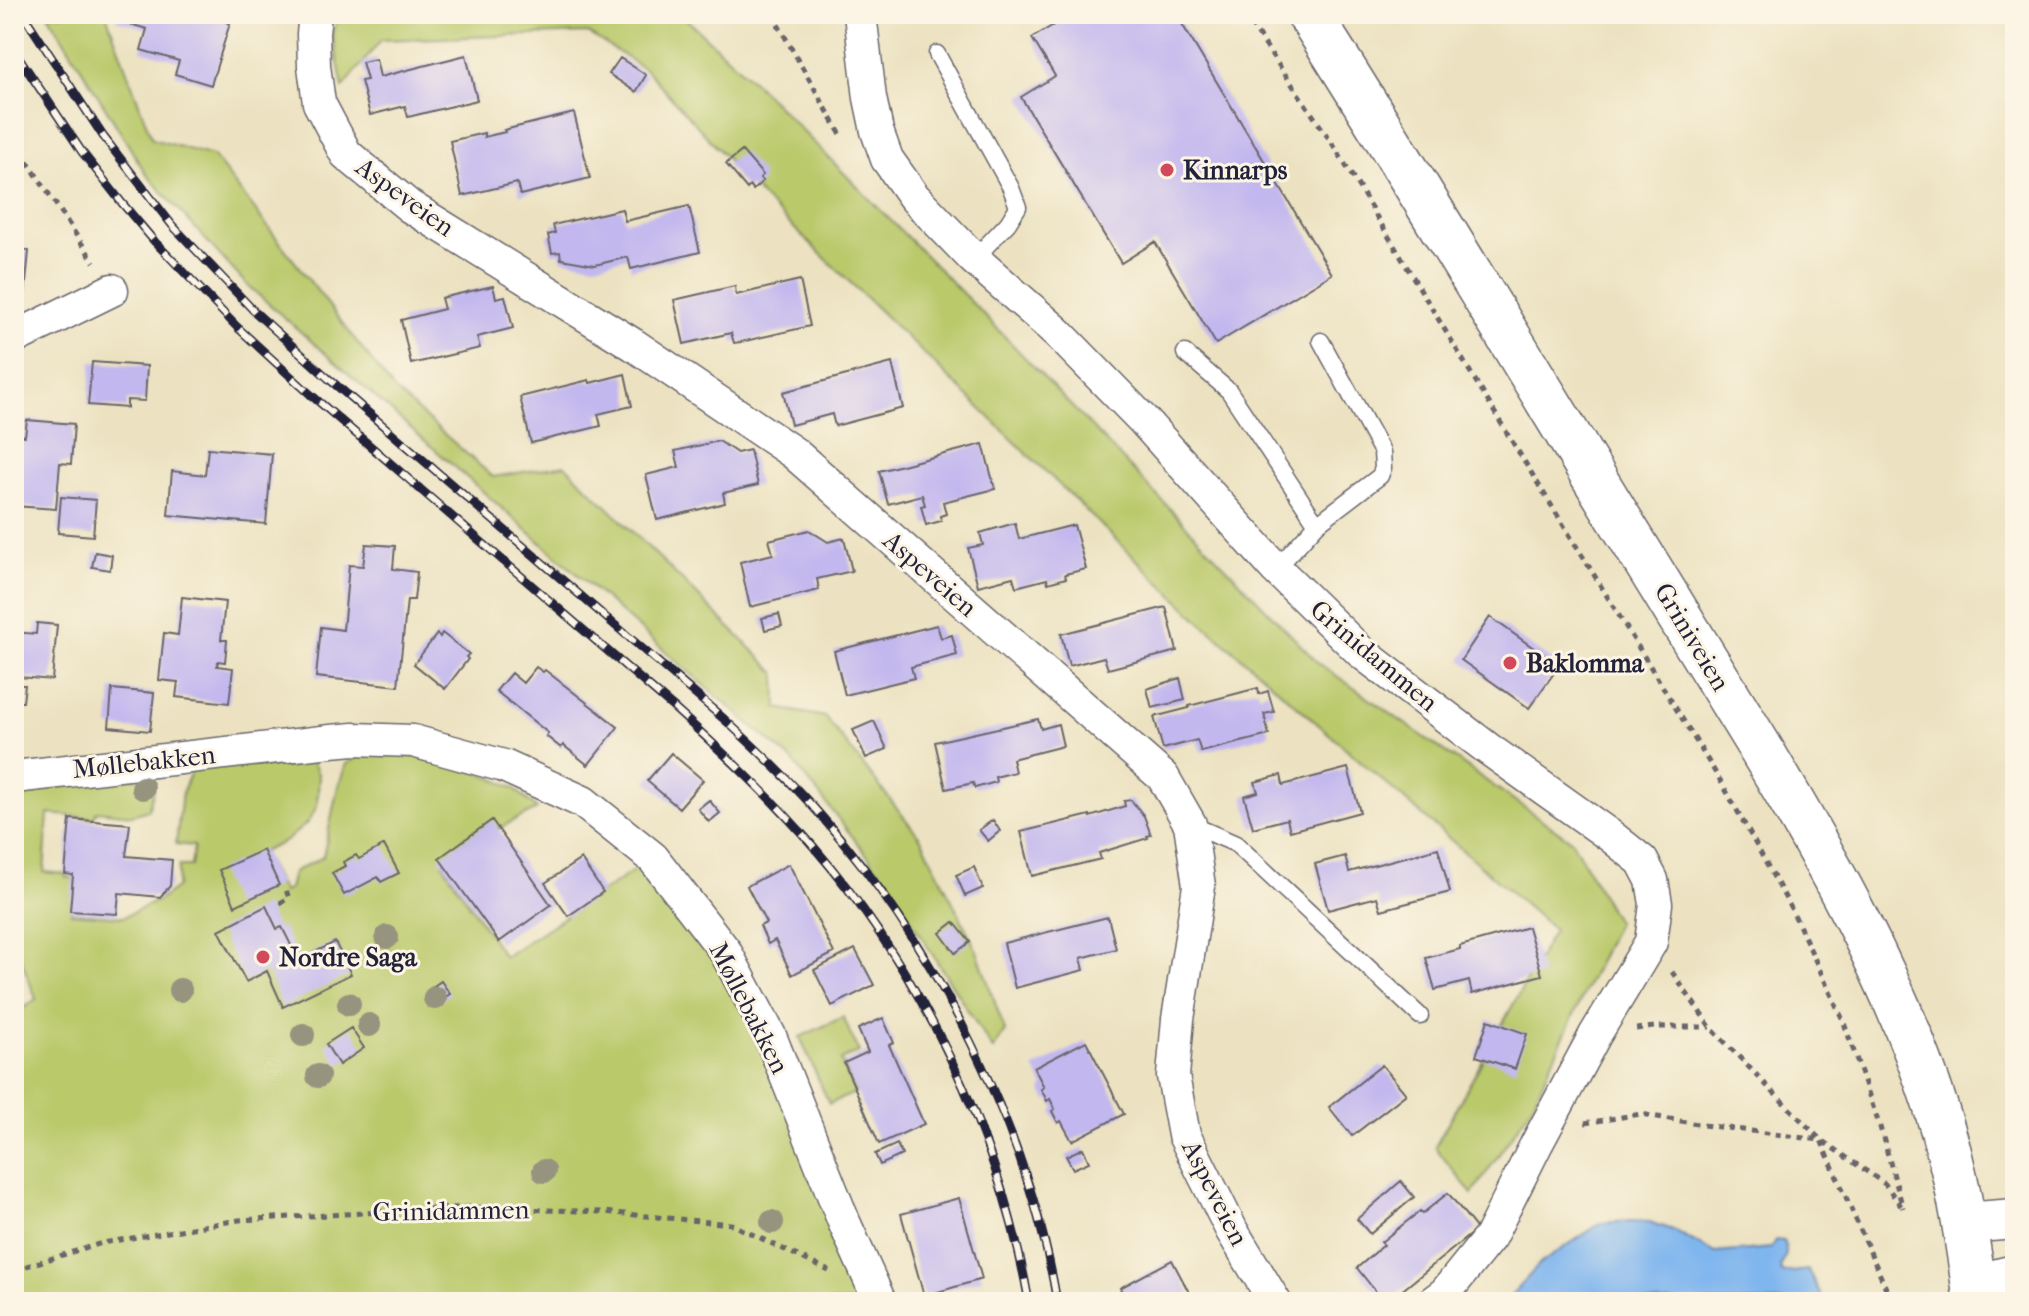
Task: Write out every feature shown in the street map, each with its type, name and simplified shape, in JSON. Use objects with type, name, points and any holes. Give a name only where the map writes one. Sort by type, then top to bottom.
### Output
[{"type":"main road","name":"Griniveien","points":[[1309,14],[1716,676],[1845,894],[1907,1027],[1932,1095],[1953,1169],[1975,1294]]},
{"type":"street","name":"Aspeveien","points":[[315,14],[314,66],[319,103],[346,154],[409,206],[634,345],[794,453],[1163,777],[1190,824],[1199,886],[1178,1019],[1173,1076],[1184,1135],[1232,1231],[1275,1302]]},
{"type":"street","name":"Grinidammen","points":[[860,14],[877,131],[887,159],[914,197],[974,259],[1057,332],[1134,410],[1276,569],[1361,652],[1487,748],[1612,837],[1642,861],[1652,880],[1656,904],[1651,942],[1595,1035],[1490,1237],[1445,1293],[1433,1302]]},
{"type":"street","points":[[14,338],[112,290]]},
{"type":"street","name":"Møllebakken","points":[[14,777],[331,741],[413,741],[504,766],[583,802],[653,858],[725,951],[770,1036],[844,1222],[879,1298]]},
{"type":"street","points":[[1964,1223],[2015,1219]]},
{"type":"street","points":[[1975,1294],[2015,1275]]},
{"type":"lane","points":[[937,54],[1011,188],[1018,207],[1008,223],[974,259]]},
{"type":"lane","points":[[1276,569],[1317,524],[1380,476],[1383,468],[1382,452],[1321,341]]},
{"type":"lane","points":[[1185,353],[1229,391],[1317,524]]},
{"type":"lane","points":[[1190,824],[1236,844],[1420,1016]]},
{"type":"path","points":[[772,14],[851,153],[887,159]]},
{"type":"path","points":[[1244,14],[1334,146],[1723,785],[1784,896],[1843,1020],[1880,1127],[1903,1208],[1885,1184],[1821,1140],[1711,1028],[1651,942]]},
{"type":"path","points":[[14,141],[112,290]]},
{"type":"path","points":[[280,903],[289,898],[286,890]]},
{"type":"path","points":[[1595,1035],[1654,1027],[1711,1028]]},
{"type":"path","points":[[1536,1145],[1586,1123],[1641,1114],[1821,1140]]},
{"type":"path","points":[[1821,1140],[1892,1302]]},
{"type":"path","name":"Grinidammen","points":[[14,1270],[102,1243],[239,1220],[469,1207],[604,1212],[731,1224],[879,1298]]},
{"type":"green space","points":[[48,14],[106,14],[152,139],[213,156],[395,391],[493,477],[565,465],[776,673],[777,708],[825,717],[922,840],[977,951],[1005,1031],[993,1050],[881,873],[792,760],[246,284],[146,174]]},
{"type":"green space","points":[[342,14],[681,14],[754,82],[984,315],[1317,662],[1572,841],[1617,922],[1530,1109],[1472,1194],[1435,1147],[1554,930],[1202,623],[765,200],[646,70],[588,33],[381,40],[343,88],[332,31]]},
{"type":"green space","points":[[394,751],[476,771],[514,788],[537,809],[497,829],[443,864],[504,957],[653,858],[725,951],[880,1302],[14,1302],[14,1015],[36,999],[14,940],[14,791],[150,776],[154,790],[148,810],[132,815],[97,811],[93,818],[48,814],[44,872],[74,878],[71,913],[124,917],[159,900],[177,887],[179,866],[191,866],[194,846],[176,844],[182,793],[193,767],[310,757],[319,776],[317,807],[307,823],[286,841],[262,852],[283,892],[289,889],[293,872],[323,857],[346,764],[363,754]]},
{"type":"green space","points":[[843,1017],[859,1052],[841,1060],[855,1093],[829,1104],[800,1037]]},
{"type":"water","points":[[1650,1222],[1673,1230],[1715,1253],[1771,1248],[1775,1240],[1784,1241],[1786,1251],[1780,1267],[1782,1273],[1808,1270],[1825,1302],[1507,1302],[1541,1263],[1601,1223]]},
{"type":"building","points":[[118,14],[201,14],[230,23],[211,85],[175,74],[179,61],[141,50],[147,29],[116,20]]},
{"type":"building","name":"Kinnarps","points":[[1072,14],[1176,14],[1332,274],[1216,344],[1155,242],[1121,263],[1021,97],[1055,76],[1032,38]]},
{"type":"building","points":[[466,55],[477,100],[408,117],[405,106],[370,115],[361,81],[367,80],[362,62],[376,59],[380,77]]},
{"type":"building","points":[[620,58],[646,75],[636,92],[609,74]]},
{"type":"building","points":[[574,113],[590,178],[520,195],[517,183],[462,196],[450,141],[484,133],[484,137]]},
{"type":"building","points":[[742,151],[763,175],[760,178],[763,181],[753,190],[750,186],[747,189],[726,164]]},
{"type":"building","points":[[689,206],[700,252],[631,269],[628,257],[595,265],[561,259],[560,252],[552,253],[548,235],[555,233],[553,225],[622,209],[625,221]]},
{"type":"building","points":[[14,249],[29,251],[25,293],[14,291]]},
{"type":"building","points":[[800,280],[810,326],[734,343],[731,333],[684,344],[674,300],[735,286],[736,295]]},
{"type":"building","points":[[493,286],[496,298],[505,296],[513,328],[477,337],[480,348],[411,364],[401,320],[444,309],[441,298]]},
{"type":"building","points":[[92,362],[147,366],[145,401],[127,400],[127,408],[88,405]]},
{"type":"building","points":[[892,363],[903,408],[835,426],[832,414],[791,425],[783,392]]},
{"type":"building","points":[[625,374],[632,406],[598,414],[601,426],[531,443],[520,397]]},
{"type":"building","points":[[27,420],[74,424],[71,464],[60,463],[56,509],[14,506],[14,435],[25,436]]},
{"type":"building","points":[[719,441],[737,453],[750,450],[758,485],[723,493],[725,503],[657,520],[646,475],[679,467],[675,451]]},
{"type":"building","points":[[983,444],[995,489],[943,502],[946,514],[940,516],[941,521],[926,525],[921,506],[925,505],[922,495],[888,504],[879,471]]},
{"type":"building","points":[[208,448],[272,454],[266,524],[168,515],[172,471],[205,475]]},
{"type":"building","points":[[61,497],[96,500],[93,536],[58,533]]},
{"type":"building","points":[[1015,523],[1019,539],[1074,525],[1086,569],[1065,574],[1066,578],[1048,583],[1047,579],[1016,587],[1013,577],[978,586],[968,548],[983,545],[980,533]]},
{"type":"building","points":[[809,530],[828,542],[844,538],[852,571],[817,579],[819,590],[750,607],[740,562],[773,554],[769,540]]},
{"type":"building","points":[[366,544],[395,546],[393,569],[417,572],[414,600],[407,600],[398,686],[316,677],[321,627],[343,630],[349,565],[363,566]]},
{"type":"building","points":[[95,552],[112,555],[110,570],[92,567]]},
{"type":"building","points":[[182,597],[225,602],[221,640],[227,640],[225,662],[218,661],[217,666],[233,668],[229,703],[176,697],[178,682],[159,680],[164,633],[178,635]]},
{"type":"building","points":[[1166,607],[1177,651],[1108,669],[1104,657],[1069,666],[1061,634]]},
{"type":"building","points":[[779,614],[782,626],[765,630],[762,618]]},
{"type":"building","name":"Baklomma","points":[[1490,617],[1559,666],[1529,708],[1461,660]]},
{"type":"building","points":[[37,623],[57,625],[52,680],[20,677],[19,685],[25,685],[23,702],[18,702],[14,719],[14,632],[36,634]]},
{"type":"building","points":[[937,625],[941,638],[952,635],[957,655],[911,667],[914,678],[845,695],[834,651]]},
{"type":"building","points":[[442,633],[469,654],[445,689],[414,664],[437,634],[440,637]]},
{"type":"building","points":[[536,667],[543,672],[545,670],[618,727],[588,765],[546,736],[548,733],[496,691],[511,673],[523,683]]},
{"type":"building","points":[[1180,678],[1185,700],[1152,708],[1147,689]]},
{"type":"building","points":[[1258,688],[1259,694],[1268,691],[1274,712],[1264,714],[1269,735],[1201,752],[1197,740],[1163,749],[1154,717]]},
{"type":"building","points":[[112,689],[154,693],[150,731],[109,727]]},
{"type":"building","points":[[1038,719],[1041,729],[1058,724],[1063,746],[1012,759],[1015,772],[995,777],[996,782],[975,788],[973,783],[946,789],[935,742]]},
{"type":"building","points":[[874,721],[887,749],[866,758],[853,730]]},
{"type":"building","points":[[671,753],[703,780],[679,808],[647,781]]},
{"type":"building","points":[[1348,768],[1360,812],[1290,831],[1287,819],[1253,828],[1244,796],[1258,792],[1255,782],[1281,775],[1283,785]]},
{"type":"building","points":[[709,800],[720,813],[709,822],[698,809]]},
{"type":"building","points":[[1131,800],[1144,816],[1151,835],[1148,838],[1099,853],[1101,859],[1032,876],[1021,832],[1090,817],[1125,806],[1124,801]]},
{"type":"building","points":[[70,819],[130,824],[126,856],[172,860],[170,886],[160,897],[119,893],[117,914],[70,911],[73,875],[65,874]]},
{"type":"building","points":[[492,820],[551,905],[499,942],[439,858]]},
{"type":"building","points":[[993,820],[1000,831],[988,841],[979,830]]},
{"type":"building","points":[[384,845],[399,873],[381,882],[378,877],[344,895],[332,873],[356,855],[359,859]]},
{"type":"building","points":[[1438,848],[1450,892],[1381,910],[1377,897],[1328,910],[1315,864],[1345,856],[1349,872]]},
{"type":"building","points":[[263,850],[279,885],[235,906],[219,870]]},
{"type":"building","points":[[581,859],[603,892],[568,916],[545,883]]},
{"type":"building","points":[[789,864],[834,953],[792,975],[775,940],[768,944],[760,926],[766,923],[747,886]]},
{"type":"building","points":[[974,867],[983,888],[965,896],[956,875]]},
{"type":"building","name":"Nordre Saga","points":[[266,906],[277,929],[282,927],[296,955],[291,958],[293,963],[335,942],[351,974],[283,1007],[267,971],[246,982],[219,930]]},
{"type":"building","points":[[1108,917],[1116,949],[1081,958],[1084,970],[1015,988],[1004,943]]},
{"type":"building","points":[[954,922],[970,942],[955,953],[940,933]]},
{"type":"building","points":[[1528,927],[1542,975],[1472,994],[1469,981],[1435,990],[1426,958]]},
{"type":"building","points":[[855,949],[874,985],[832,1006],[814,970]]},
{"type":"building","points":[[441,981],[450,994],[439,1001],[431,988]]},
{"type":"building","points":[[883,1018],[894,1043],[889,1045],[924,1124],[879,1144],[844,1063],[868,1052],[858,1029]]},
{"type":"building","points":[[1488,1020],[1527,1034],[1515,1069],[1476,1056]]},
{"type":"building","points":[[351,1028],[364,1048],[339,1065],[326,1044]]},
{"type":"building","points":[[1086,1041],[1124,1114],[1072,1141],[1061,1121],[1058,1123],[1052,1111],[1055,1109],[1050,1099],[1047,1101],[1034,1068]]},
{"type":"building","points":[[1382,1065],[1406,1094],[1352,1136],[1329,1107]]},
{"type":"building","points":[[897,1144],[902,1155],[880,1165],[875,1154]]},
{"type":"building","points":[[1083,1148],[1089,1162],[1073,1169],[1066,1156]]},
{"type":"building","points":[[1401,1181],[1414,1197],[1370,1234],[1357,1219]]},
{"type":"building","points":[[1448,1193],[1477,1229],[1388,1302],[1384,1302],[1357,1268],[1384,1245],[1381,1242]]},
{"type":"building","points":[[959,1198],[982,1279],[924,1296],[901,1214]]},
{"type":"building","points":[[1172,1260],[1194,1302],[1127,1302],[1120,1288]]},
{"type":"railway","points":[[23,14],[103,136],[172,225],[255,312],[724,719],[799,791],[864,868],[903,923],[972,1044],[1024,1173],[1044,1238],[1057,1302]]},
{"type":"railway","points":[[14,50],[82,152],[122,203],[237,327],[310,394],[675,709],[746,775],[813,846],[889,947],[922,1002],[951,1060],[977,1119],[998,1179],[1016,1240],[1029,1302]]},
{"type":"place","name":"Kinnarps","points":[[1167,170]]},
{"type":"place","name":"Baklomma","points":[[1510,663]]},
{"type":"place","name":"Nordre Saga","points":[[263,957]]}]
